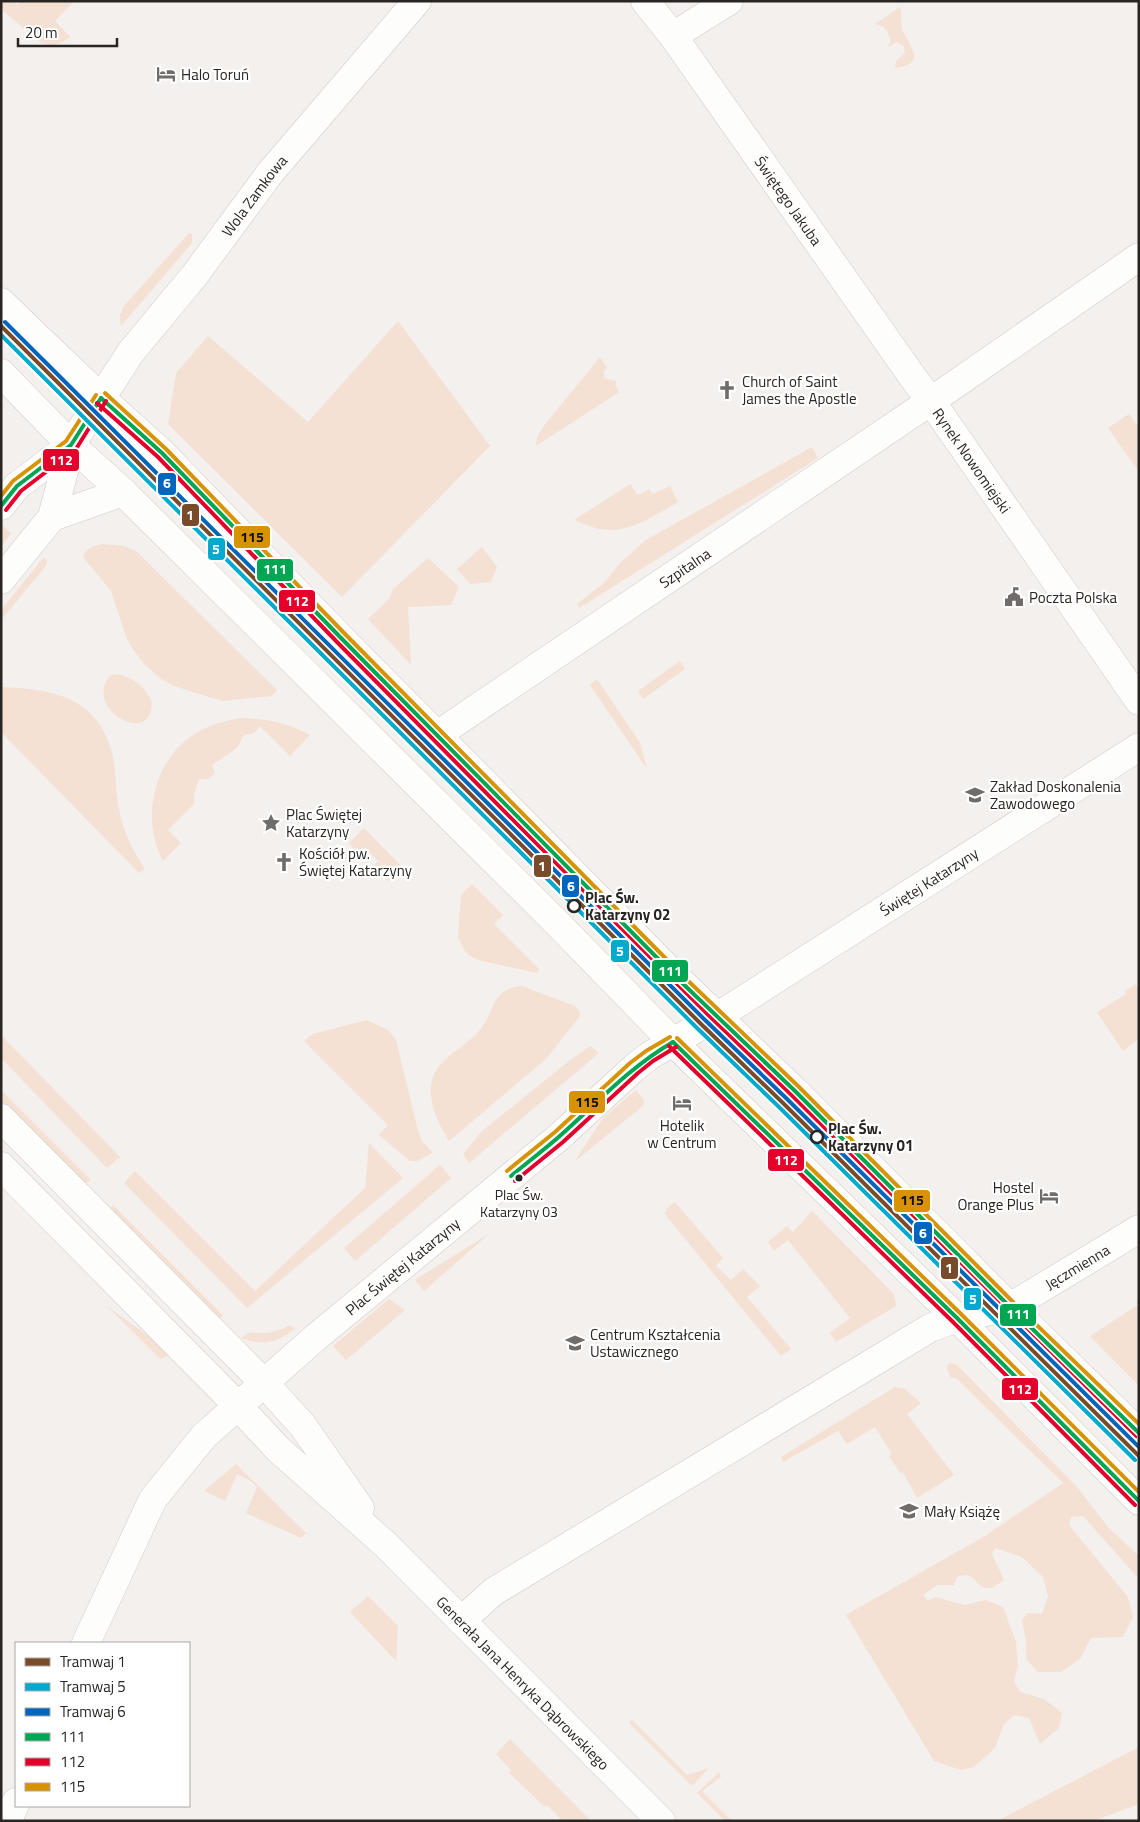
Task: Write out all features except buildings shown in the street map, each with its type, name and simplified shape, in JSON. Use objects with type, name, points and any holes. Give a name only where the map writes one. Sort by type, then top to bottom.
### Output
[{"type":"street","name":"Wola Zamkowa","points":[[71,445],[131,352],[194,276],[270,173],[417,1]]},
{"type":"street","name":"Świętego Jakuba","points":[[645,1],[673,36],[914,379],[932,401]]},
{"type":"street","points":[[673,36],[729,1]]},
{"type":"street","name":"Rynek Nowomiejski","points":[[1139,257],[932,401],[1139,701]]},
{"type":"street","points":[[1,302],[34,336],[162,453],[678,979],[794,1090],[1010,1307],[1139,1433]]},
{"type":"street","points":[[1,374],[71,445],[123,492],[559,925],[673,1042],[957,1318],[1139,1501]]},
{"type":"street","name":"Szpitalna","points":[[437,735],[932,401]]},
{"type":"street","points":[[1,506],[18,486],[71,445]]},
{"type":"street","points":[[1,580],[52,517],[71,445]]},
{"type":"street","points":[[52,517],[123,492]]},
{"type":"street","name":"Świętej Katarzyny","points":[[673,1042],[718,1016],[1139,747]]},
{"type":"street","name":"Plac Świętej Katarzyny","points":[[86,1642],[153,1499],[204,1436],[323,1332],[558,1136],[634,1068],[649,1056],[673,1042]]},
{"type":"street","points":[[1,1118],[265,1384]]},
{"type":"street","points":[[1,1166],[238,1406]]},
{"type":"street","name":"Jęczmienna","points":[[461,1621],[493,1592],[930,1328],[957,1318],[1010,1307],[1139,1229]]},
{"type":"street","name":"Generała Jana Henryka Dąbrowskiego","points":[[265,1384],[303,1426],[386,1545]]},
{"type":"street","name":"Generała Jana Henryka Dąbrowskiego","points":[[238,1406],[278,1449],[386,1545],[662,1821]]},
{"type":"street","points":[[8,1821],[15,1804]]},
{"type":"shaded area","points":[[1,1],[13,1],[17,5],[21,1],[74,1],[55,21],[70,37],[57,44],[41,43],[1,9]]},
{"type":"shaded area","points":[[900,7],[902,28],[914,54],[914,59],[905,66],[895,68],[896,61],[905,53],[904,46],[897,42],[888,47],[891,39],[884,27],[875,24]]},
{"type":"shaded area","points":[[189,233],[192,234],[192,243],[121,326],[120,315],[124,306]]},
{"type":"shaded area","points":[[398,321],[490,446],[342,597],[168,424],[176,373],[208,336],[308,422]]},
{"type":"shaded area","points":[[600,357],[607,368],[604,371],[604,378],[615,381],[619,392],[536,446],[537,437],[543,427]]},
{"type":"shaded area","points":[[1129,414],[1139,427],[1139,472],[1108,428]]},
{"type":"shaded area","points":[[812,447],[818,458],[579,608],[577,604],[605,582],[620,563],[646,540]]},
{"type":"shaded area","points":[[630,484],[638,495],[649,489],[653,494],[670,486],[678,502],[641,523],[620,529],[599,529],[574,520]]},
{"type":"shaded area","points":[[1,524],[11,533],[1,547]]},
{"type":"shaded area","points":[[102,544],[124,546],[136,551],[277,690],[272,696],[222,701],[174,686],[161,679],[144,664],[127,639],[111,591],[83,557],[88,549]]},
{"type":"shaded area","points":[[482,547],[497,567],[491,582],[470,584],[457,569]]},
{"type":"shaded area","points":[[44,557],[47,562],[45,567],[1,620],[1,610]]},
{"type":"shaded area","points":[[428,558],[459,587],[451,605],[408,607],[411,665],[368,619],[390,598],[392,590]]},
{"type":"shaded area","points":[[680,661],[685,669],[643,699],[638,691]]},
{"type":"shaded area","points":[[118,674],[136,682],[150,698],[152,703],[151,711],[146,720],[137,723],[127,722],[109,708],[104,698],[104,686],[111,675]]},
{"type":"shaded area","points":[[597,679],[640,743],[647,769],[590,685]]},
{"type":"shaded area","points":[[1,687],[38,690],[55,694],[84,708],[96,719],[105,734],[112,753],[118,806],[124,829],[145,869],[139,873],[1,732]]},
{"type":"shaded area","points":[[242,718],[277,722],[294,727],[310,735],[290,756],[260,726],[254,733],[244,735],[237,748],[212,765],[215,773],[208,779],[199,779],[194,795],[194,804],[168,830],[181,843],[163,861],[158,852],[154,836],[152,806],[159,778],[165,765],[173,753],[195,734],[216,724]]},
{"type":"shaded area","points":[[364,828],[403,868],[391,881],[387,880],[372,867],[378,861],[364,847],[358,853],[349,843]]},
{"type":"shaded area","points":[[472,884],[503,915],[494,924],[539,969],[537,973],[482,961],[470,956],[465,951],[458,937],[461,895]]},
{"type":"shaded area","points":[[1136,984],[1139,990],[1139,1039],[1123,1051],[1097,1012],[1126,994],[1125,991]]},
{"type":"shaded area","points":[[522,986],[575,1006],[580,1012],[580,1016],[546,1059],[449,1141],[439,1123],[432,1102],[432,1081],[435,1072],[446,1059],[480,1030],[499,996],[505,991]]},
{"type":"shaded area","points":[[367,1020],[388,1030],[396,1040],[418,1131],[422,1141],[433,1153],[417,1161],[410,1161],[379,1135],[388,1125],[304,1041],[313,1034]]},
{"type":"shaded area","points":[[1,1035],[120,1157],[107,1168],[1,1058]]},
{"type":"shaded area","points":[[590,1046],[599,1053],[469,1163],[463,1154],[481,1132]]},
{"type":"shaded area","points":[[1,1090],[91,1180],[81,1185],[1,1103]]},
{"type":"shaded area","points":[[636,1090],[644,1100],[644,1105],[574,1162],[603,1118]]},
{"type":"shaded area","points":[[369,1143],[403,1178],[247,1308],[124,1183],[135,1171],[255,1291],[365,1188]]},
{"type":"shaded area","points":[[440,1165],[451,1178],[355,1261],[344,1248]]},
{"type":"shaded area","points":[[675,1202],[723,1258],[716,1266],[731,1280],[743,1269],[760,1286],[747,1297],[791,1349],[781,1356],[664,1213]]},
{"type":"shaded area","points":[[113,1205],[223,1315],[218,1322],[108,1213]]},
{"type":"shaded area","points":[[812,1211],[894,1294],[896,1306],[836,1342],[830,1333],[850,1318],[788,1240],[774,1251],[768,1242],[787,1226],[793,1232]]},
{"type":"shaded area","points":[[490,1233],[424,1291],[415,1280]]},
{"type":"shaded area","points":[[389,1299],[405,1310],[346,1360],[333,1346]]},
{"type":"shaded area","points":[[1139,1300],[1139,1386],[1090,1336],[1138,1305],[1136,1301]]},
{"type":"shaded area","points":[[107,1306],[173,1354],[160,1359]]},
{"type":"shaded area","points":[[290,1325],[295,1329],[270,1342],[257,1342],[241,1338],[250,1332],[271,1332]]},
{"type":"shaded area","points":[[948,1364],[957,1365],[1077,1487],[1108,1527],[1139,1556],[1139,1579],[1083,1516],[1071,1517],[1069,1525],[1128,1597],[1133,1617],[1123,1637],[1091,1638],[1080,1659],[1061,1672],[1038,1672],[1026,1659],[1026,1641],[1022,1620],[1028,1613],[1042,1614],[1048,1597],[1043,1577],[1022,1557],[995,1548],[992,1554],[1004,1580],[992,1588],[983,1587],[970,1576],[963,1575],[957,1577],[954,1585],[937,1585],[923,1595],[928,1601],[935,1597],[965,1605],[986,1600],[1003,1607],[1016,1642],[1018,1666],[1014,1681],[1020,1692],[1044,1699],[1062,1713],[1059,1728],[1040,1744],[1029,1718],[1014,1715],[1004,1724],[995,1748],[974,1767],[961,1770],[934,1761],[846,1615],[985,1536],[1063,1483],[956,1378],[951,1378],[947,1369]]},
{"type":"shaded area","points":[[895,1387],[905,1389],[921,1403],[907,1414],[954,1475],[917,1498],[903,1472],[900,1473],[889,1456],[892,1454],[875,1427],[847,1444],[838,1431],[783,1462],[781,1457]]},
{"type":"shaded area","points":[[236,1464],[306,1533],[301,1538],[246,1513],[257,1487],[251,1481],[237,1474],[225,1501],[204,1491]]},
{"type":"shaded area","points":[[368,1596],[398,1626],[396,1661],[350,1612]]},
{"type":"shaded area","points":[[632,1720],[687,1775],[709,1768],[692,1786],[629,1723]]},
{"type":"shaded area","points":[[510,1739],[591,1821],[563,1821],[509,1773],[511,1770],[496,1754]]},
{"type":"shaded area","points":[[1139,1747],[1139,1804],[1093,1821],[997,1821]]},
{"type":"shaded area","points":[[719,1772],[721,1777],[702,1791],[732,1821],[725,1821],[697,1793]]},
{"type":"tram line","name":"6","points":[[5,322],[705,1020],[1139,1447]]},
{"type":"tram line","name":"1","points":[[1,326],[701,1024],[1139,1456]]},
{"type":"tram line","name":"5","points":[[1,335],[697,1028],[1135,1460]]},
{"type":"transit line","name":"115","points":[[105,393],[166,449],[345,634],[682,975],[798,1086],[1014,1303],[1139,1424]]},
{"type":"transit line","name":"115","points":[[1,496],[13,481],[66,441],[96,395]]},
{"type":"transit line","name":"111","points":[[101,398],[162,453],[341,638],[678,979],[794,1090],[1010,1307],[1139,1433]]},
{"type":"transit line","name":"111","points":[[1,506],[17,486],[71,445],[101,398]]},
{"type":"transit line","name":"112","points":[[6,510],[21,491],[76,449],[106,401]]},
{"type":"transit line","name":"112","points":[[97,403],[158,457],[337,642],[674,983],[790,1094],[1006,1311],[1135,1437]]},
{"type":"transit line","name":"115","points":[[507,1171],[555,1132],[630,1063],[670,1037]]},
{"type":"transit line","name":"115","points":[[677,1038],[961,1314],[1139,1492]]},
{"type":"transit line","name":"111","points":[[673,1042],[957,1318],[1139,1501]]},
{"type":"transit line","name":"111","points":[[511,1176],[561,1135],[628,1074],[673,1042]]},
{"type":"transit line","name":"112","points":[[669,1046],[953,1322],[1135,1505]]},
{"type":"transit line","name":"112","points":[[515,1181],[563,1142],[638,1073],[676,1047]]},
{"type":"place","name":"Halo Toruń","points":[[166,74]]},
{"type":"place","name":"Church of Saint James the Apostle","points":[[727,390]]},
{"type":"place","name":"Poczta Polska","points":[[1014,597]]},
{"type":"place","name":"Zakład Doskonalenia Zawodowego","points":[[975,795]]},
{"type":"place","name":"Plac Świętej Katarzyny","points":[[271,823]]},
{"type":"place","name":"Kościół pw. Świętej Katarzyny","points":[[284,862]]},
{"type":"place","name":"Plac Św. Katarzyny 02","points":[[574,906]]},
{"type":"place","name":"Hotelik w Centrum","points":[[682,1103]]},
{"type":"place","name":"Plac Św. Katarzyny 01","points":[[817,1137]]},
{"type":"place","name":"Plac Św. Katarzyny 03","points":[[519,1178]]},
{"type":"place","name":"Hostel Orange Plus","points":[[1049,1196]]},
{"type":"place","name":"Centrum Kształcenia Ustawicznego","points":[[575,1343]]},
{"type":"place","name":"Mały Książę","points":[[909,1511]]}]
